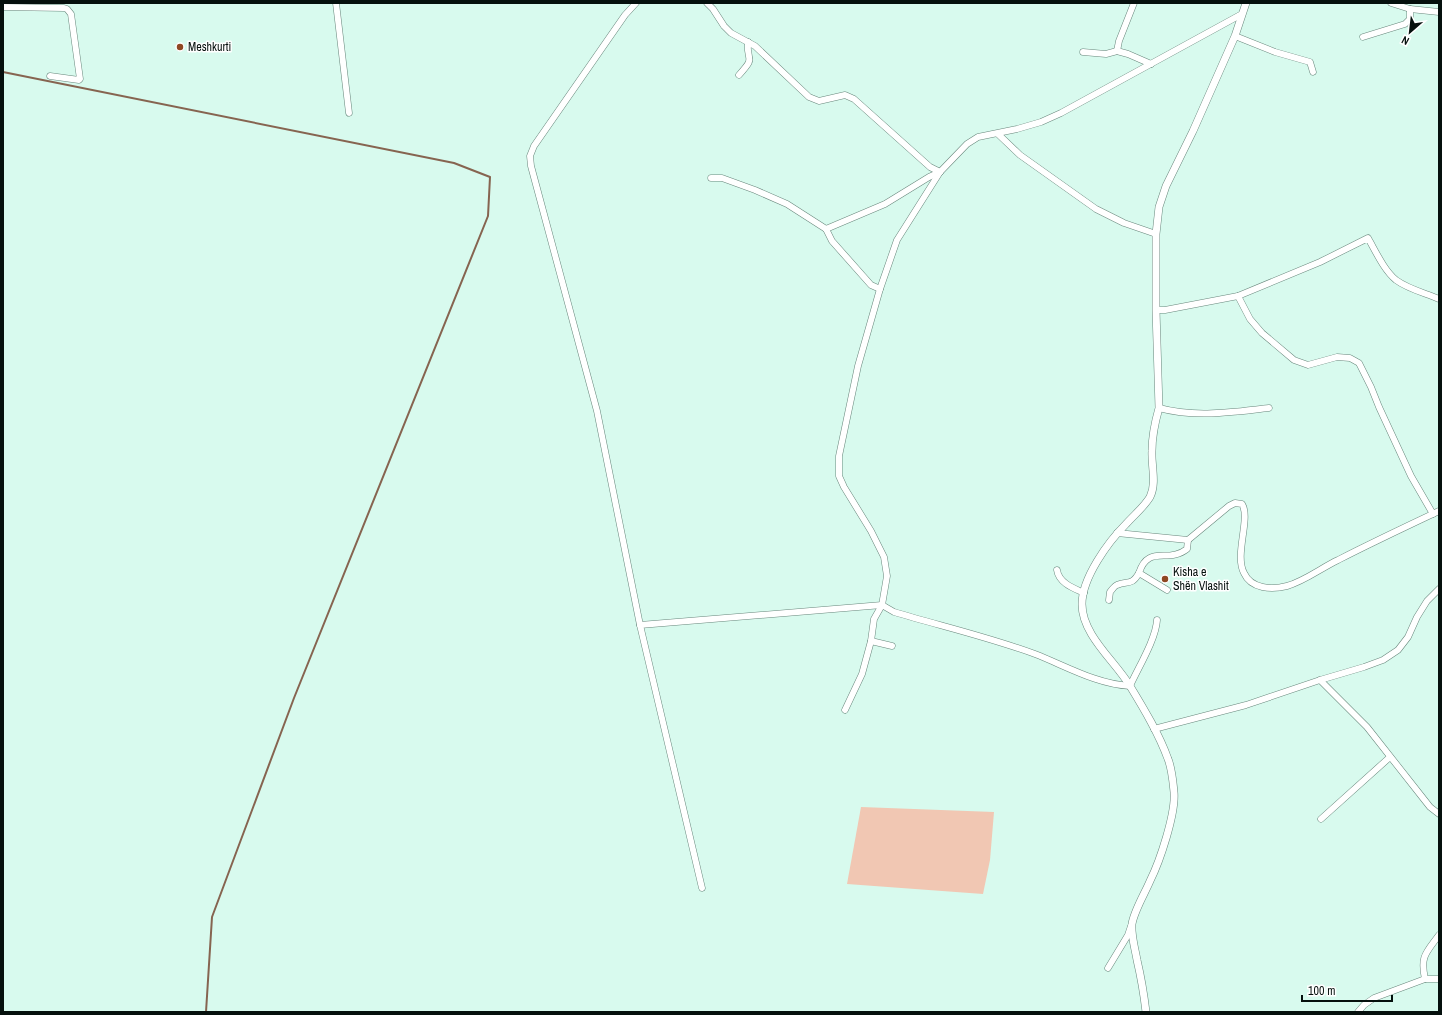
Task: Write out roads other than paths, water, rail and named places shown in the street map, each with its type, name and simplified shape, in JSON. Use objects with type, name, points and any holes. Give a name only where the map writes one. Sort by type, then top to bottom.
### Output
[{"type":"street","points":[[336,3],[349,113]]},
{"type":"street","points":[[636,3],[620,21],[534,146],[530,156],[531,166],[597,411],[640,625],[702,888]]},
{"type":"street","points":[[707,3],[713,9],[724,26],[731,32],[755,46],[808,97],[819,101],[845,95],[854,99],[930,167],[940,172]]},
{"type":"street","points":[[1117,51],[1119,41],[1134,3]]},
{"type":"street","points":[[1108,968],[1128,935],[1138,906],[1157,866],[1171,819],[1174,794],[1169,761],[1154,729],[1130,686],[1091,633],[1084,618],[1082,604],[1084,593],[1101,555],[1117,533],[1150,497],[1153,489],[1152,452],[1154,424],[1159,408],[1156,310],[1156,234],[1159,207],[1166,186],[1193,131],[1235,36],[1246,3]]},
{"type":"street","points":[[1391,3],[1410,9],[1439,12]]},
{"type":"street","points":[[3,7],[64,8],[71,14],[80,79],[50,76]]},
{"type":"street","points":[[1363,37],[1405,24],[1410,19],[1410,9]]},
{"type":"street","points":[[845,710],[862,674],[871,641],[874,619],[882,605],[887,576],[884,557],[839,476],[839,456],[858,366],[880,289],[897,240],[940,172],[967,144],[978,137],[998,134],[1041,122],[1061,113],[1242,14]]},
{"type":"street","points":[[1235,36],[1275,52],[1310,62],[1312,72]]},
{"type":"street","points":[[739,75],[750,63],[751,59],[748,42]]},
{"type":"street","points":[[1083,52],[1106,54],[1117,51],[1151,64]]},
{"type":"street","points":[[998,134],[1020,155],[1096,209],[1124,223],[1156,234]]},
{"type":"street","points":[[826,229],[885,204],[928,177],[940,172]]},
{"type":"street","points":[[710,178],[722,178],[787,204],[826,229],[832,241],[871,285],[880,289]]},
{"type":"street","points":[[1156,310],[1165,310],[1238,296],[1320,262],[1368,238],[1388,271],[1396,280],[1408,287],[1439,299]]},
{"type":"street","points":[[1238,296],[1250,319],[1262,333],[1294,360],[1308,365],[1337,357],[1350,358],[1359,363],[1371,386],[1379,407],[1411,476],[1433,514]]},
{"type":"street","points":[[1159,408],[1188,414],[1213,414],[1269,408]]},
{"type":"street","points":[[1109,600],[1110,592],[1117,585],[1129,583],[1136,579],[1142,565],[1148,558],[1156,555],[1171,557],[1180,554],[1186,549],[1188,540],[1229,506],[1235,503],[1242,504],[1245,512],[1241,552],[1241,562],[1244,573],[1250,581],[1259,586],[1269,588],[1286,586],[1300,581],[1386,535],[1439,511]]},
{"type":"street","points":[[1117,533],[1188,540]]},
{"type":"street","points":[[1057,570],[1058,576],[1067,585],[1084,593]]},
{"type":"street","points":[[1139,573],[1167,590]]},
{"type":"street","points":[[1154,729],[1246,705],[1320,680],[1364,668],[1383,660],[1398,650],[1408,638],[1417,617],[1427,601],[1439,589]]},
{"type":"street","points":[[640,625],[882,605],[894,612],[1035,654],[1091,678],[1116,685],[1130,686]]},
{"type":"street","points":[[1130,686],[1150,643],[1157,625],[1157,620]]},
{"type":"street","points":[[871,641],[892,646]]},
{"type":"street","points":[[1320,680],[1367,727],[1430,807],[1439,814]]},
{"type":"street","points":[[1321,819],[1390,757]]},
{"type":"street","points":[[1132,923],[1133,942],[1146,1012]]},
{"type":"street","points":[[1425,979],[1422,963],[1426,953],[1439,935]]},
{"type":"street","points":[[1358,1012],[1370,1000],[1425,979],[1439,979]]},
{"type":"waterway","points":[[3,72],[454,163],[490,177],[488,216],[294,698],[212,917],[206,1012]]},
{"type":"place","name":"Meshkurti","points":[[180,47]]},
{"type":"place","name":"Kisha e Shën Vlashit","points":[[1165,579]]}]
